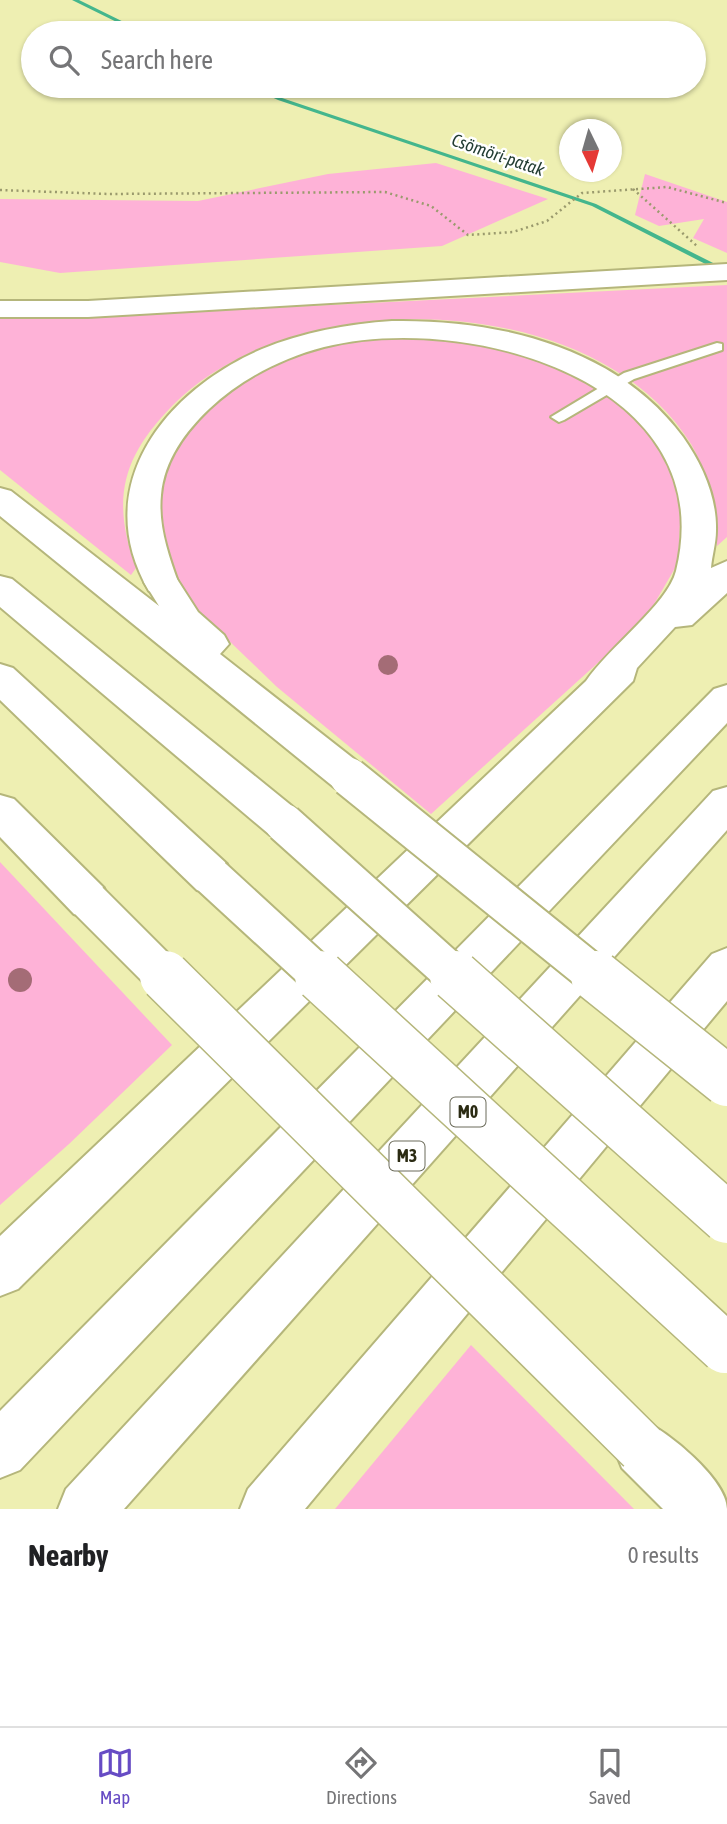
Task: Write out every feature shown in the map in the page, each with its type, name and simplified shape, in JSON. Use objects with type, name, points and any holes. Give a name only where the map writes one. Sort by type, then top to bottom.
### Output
[{"type":"highway","points":[[0,309],[88,309],[697,262],[727,272]]},
{"type":"highway","points":[[349,777],[187,621],[161,582],[149,552],[142,515],[145,481],[154,455],[198,402],[221,383],[277,353],[334,337],[372,331],[454,331],[524,344],[558,356],[613,384],[645,408],[675,440],[695,485],[701,514],[700,536],[693,572],[683,596],[636,645],[601,688]]},
{"type":"highway","points":[[0,499],[727,1081]]},
{"type":"highway","points":[[0,1271],[601,688],[727,573]]},
{"type":"highway","points":[[0,588],[284,823],[727,1218]]},
{"type":"highway","name":"M0","points":[[0,678],[212,877],[726,1349]]},
{"type":"highway","points":[[0,1451],[727,698]]},
{"type":"highway","name":"M3","points":[[86,1509],[727,803]]},
{"type":"highway","points":[[0,811],[703,1509]]},
{"type":"highway","points":[[0,839],[89,901]]},
{"type":"highway","points":[[268,1509],[727,968]]},
{"type":"highway","points":[[0,1253],[99,1175]]},
{"type":"highway","points":[[642,1448],[692,1509]]},
{"type":"lane","points":[[559,417],[613,384],[717,347]]},
{"type":"path","points":[[0,190],[149,195],[208,191],[386,192],[417,200],[447,214],[468,235],[513,232],[547,221],[582,193],[667,187],[727,203]]},
{"type":"path","points":[[633,189],[679,233],[697,262]]},
{"type":"shaded area","points":[[436,163],[548,199],[442,246],[60,273],[0,262],[0,199],[198,201],[328,174]]},
{"type":"shaded area","points":[[645,174],[727,202],[727,253],[693,238],[704,219],[659,226],[635,215]]},
{"type":"shaded area","points":[[727,285],[727,537],[717,546],[710,494],[697,456],[691,444],[646,393],[587,355],[517,331],[442,320],[366,322],[292,337],[227,365],[173,405],[142,443],[126,480],[124,521],[136,568],[131,575],[0,470],[0,317],[90,317]]},
{"type":"shaded area","points":[[457,336],[566,366],[648,423],[682,485],[678,563],[653,606],[611,651],[431,814],[277,687],[197,610],[175,581],[153,496],[183,425],[273,360],[330,343],[363,338]]},
{"type":"shaded area","points":[[0,862],[172,1045],[69,1144],[0,1205]]},
{"type":"shaded area","points":[[471,1345],[634,1509],[335,1509]]},
{"type":"waterway","name":"Csömöri-patak","points":[[75,0],[118,21]]},
{"type":"waterway","name":"Csömöri-patak","points":[[278,98],[594,205],[727,273]]}]
